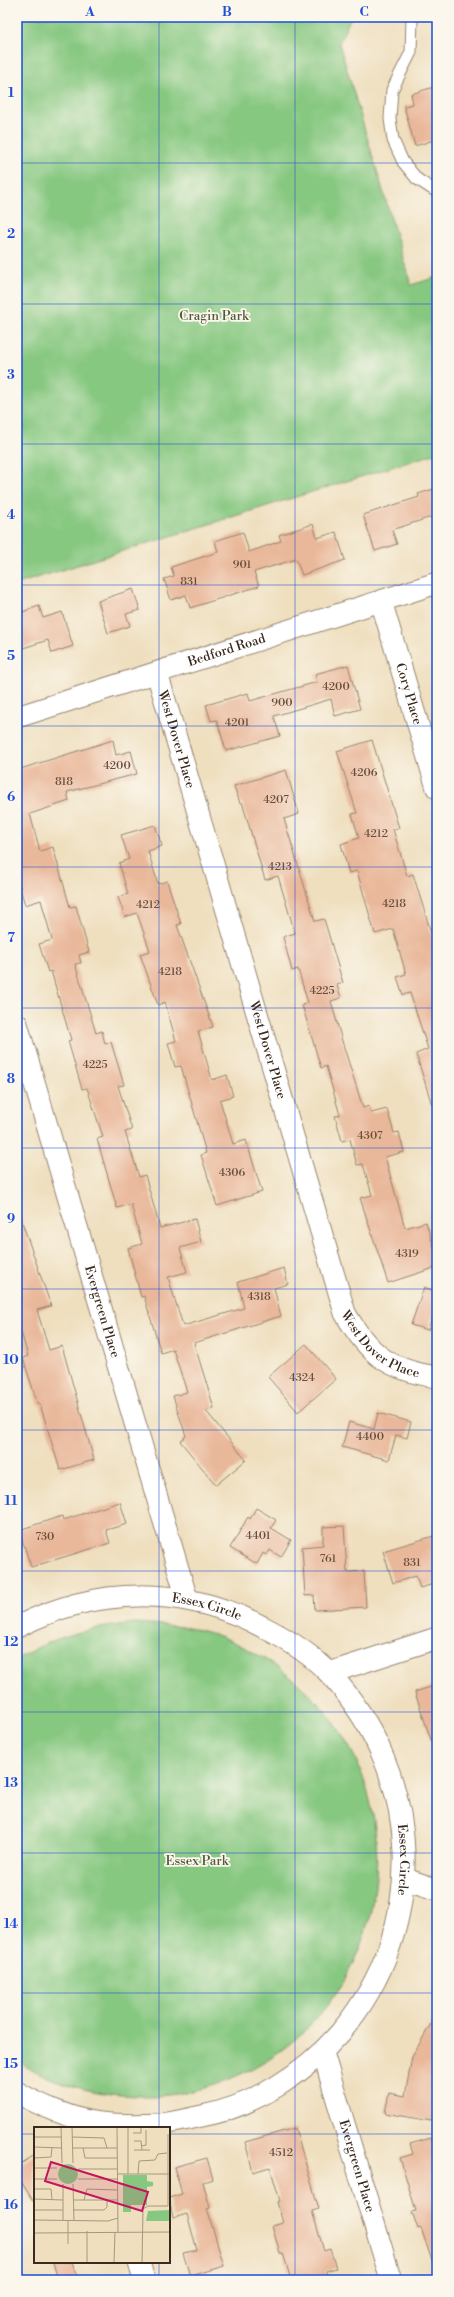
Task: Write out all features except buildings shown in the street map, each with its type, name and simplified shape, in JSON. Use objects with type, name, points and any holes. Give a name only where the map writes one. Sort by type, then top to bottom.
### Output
[{"type":"street","name":"Bedford Road","points":[[17,717],[437,583]]},
{"type":"street","name":"Cory Place","points":[[381,601],[437,788]]},
{"type":"street","name":"West Dover Place","points":[[157,673],[345,1313],[358,1336],[375,1354],[408,1371],[437,1377]]},
{"type":"street","name":"Evergreen Place","points":[[17,1024],[187,1599]]},
{"type":"street","name":"Essex Circle","points":[[17,1627],[44,1613],[91,1600],[139,1595],[187,1599],[246,1618],[287,1639],[329,1673],[367,1723],[393,1780],[405,1842],[405,1879],[402,1904],[386,1959],[360,2009],[323,2053],[275,2089],[220,2113],[161,2124],[98,2125],[62,2112],[17,2092]]},
{"type":"street","points":[[329,1673],[437,1638]]},
{"type":"street","points":[[405,1879],[432,1888],[437,1887]]},
{"type":"street","name":"Evergreen Place","points":[[323,2053],[391,2280]]},
{"type":"street","points":[[138,2263],[144,2280]]},
{"type":"lane","points":[[412,17],[411,52],[392,90],[390,119],[393,140],[403,162],[417,179],[437,192]]},
{"type":"green space","name":"Cragin Park","points":[[17,17],[351,17],[339,43],[411,285],[437,277],[437,453],[17,584]]},
{"type":"green space","name":"Essex Park","points":[[134,1623],[182,1627],[218,1635],[260,1656],[290,1676],[316,1700],[338,1728],[359,1768],[372,1811],[377,1855],[373,1899],[362,1942],[343,1982],[316,2018],[283,2049],[253,2068],[220,2083],[170,2095],[134,2096],[99,2092],[65,2084],[32,2069],[17,2060],[17,1659],[46,1644],[73,1634],[87,1630]]}]
